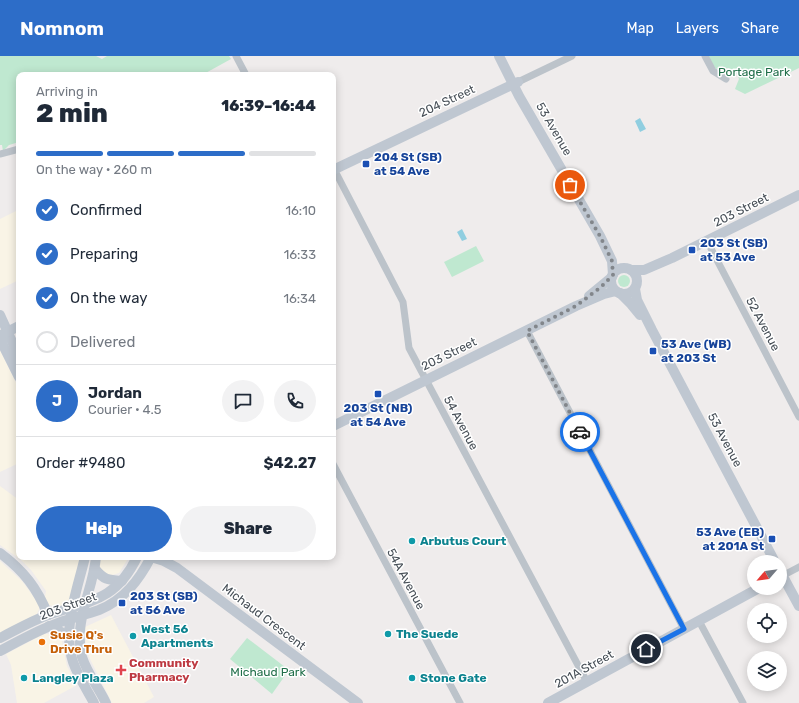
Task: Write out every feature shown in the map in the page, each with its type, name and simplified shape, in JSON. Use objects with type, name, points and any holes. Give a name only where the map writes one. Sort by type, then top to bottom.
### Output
[{"type":"street","points":[[236,56],[244,72]]},
{"type":"street","name":"53 Avenue","points":[[499,56],[516,83],[524,92],[539,128]]},
{"type":"street","name":"53 Avenue","points":[[504,56],[539,128],[600,236],[612,261],[613,276]]},
{"type":"street","name":"204 Street","points":[[336,168],[572,56]]},
{"type":"street","points":[[705,56],[713,71],[726,79]]},
{"type":"street","points":[[0,154],[16,150]]},
{"type":"street","name":"54 Avenue","points":[[336,175],[403,302],[409,348],[587,682]]},
{"type":"street","name":"203 Street","points":[[630,270],[644,270],[672,258],[799,195]]},
{"type":"street","name":"53 Avenue","points":[[600,236],[630,270]]},
{"type":"street","name":"52 Avenue","points":[[707,241],[799,417]]},
{"type":"street","name":"203 Street","points":[[636,287],[672,258]]},
{"type":"street","points":[[619,270],[630,270],[636,277],[636,287],[628,294],[618,292],[612,284],[613,276],[619,270]]},
{"type":"street","name":"203 Street","points":[[576,306],[613,276]]},
{"type":"street","name":"53 Avenue","points":[[636,287],[638,300],[652,330],[771,555]]},
{"type":"street","name":"53 Avenue","points":[[618,292],[631,304],[652,330]]},
{"type":"street","name":"203 Street","points":[[336,425],[576,306],[604,294],[618,292]]},
{"type":"street","points":[[0,315],[3,345],[16,371]]},
{"type":"street","points":[[2,335],[16,328]]},
{"type":"street","points":[[527,331],[684,629]]},
{"type":"street","points":[[2,335],[16,353]]},
{"type":"street","name":"54A Avenue","points":[[336,470],[460,703]]},
{"type":"street","points":[[0,553],[28,579],[48,615]]},
{"type":"street","points":[[84,560],[70,619],[69,636],[73,661],[94,703]]},
{"type":"street","points":[[96,560],[95,569],[84,604],[80,626],[80,641],[82,657],[106,703]]},
{"type":"street","name":"203 Street","points":[[0,638],[48,615],[84,604],[110,592],[122,581],[136,560]]},
{"type":"street","name":"203 Street","points":[[0,651],[49,626],[100,610],[114,602],[131,589],[142,574],[149,560]]},
{"type":"street","name":"Michaud Crescent","points":[[161,560],[177,568],[358,703]]},
{"type":"street","points":[[787,572],[799,567]]},
{"type":"street","points":[[95,569],[102,577],[122,581]]},
{"type":"street","points":[[787,585],[799,606]]},
{"type":"street","name":"201A Street","points":[[548,703],[747,595]]},
{"type":"street","points":[[699,621],[743,703]]},
{"type":"street","points":[[49,626],[69,636]]},
{"type":"shaded area","points":[[16,211],[16,281],[0,289],[0,219]]},
{"type":"shaded area","points":[[0,350],[16,383],[16,464],[0,472]]},
{"type":"shaded area","points":[[0,486],[16,498],[16,556],[0,545]]},
{"type":"shaded area","points":[[21,560],[81,560],[69,602],[65,605],[56,607],[49,605],[45,597],[46,591],[31,570]]},
{"type":"shaded area","points":[[100,560],[127,560],[119,573],[112,575],[105,574],[99,566]]},
{"type":"shaded area","points":[[0,561],[22,581],[39,605],[39,609],[37,614],[0,634]]},
{"type":"shaded area","points":[[111,615],[154,697],[144,703],[112,703],[89,657],[86,648],[85,627]]},
{"type":"shaded area","name":"Langley Plaza","points":[[44,634],[51,634],[62,641],[67,666],[77,685],[44,703],[17,703],[11,665],[6,654]]},
{"type":"green space","points":[[0,56],[96,56],[102,59],[107,56],[229,56],[231,59],[207,72],[16,72],[16,143],[9,145],[3,151],[2,145],[0,145]]},
{"type":"green space","name":"Portage Park","points":[[708,56],[799,56],[799,68],[745,94],[735,89],[739,79],[736,72],[728,68],[719,70],[715,68]]},
{"type":"green space","points":[[476,246],[484,261],[452,277],[444,262]]},
{"type":"green space","points":[[622,275],[626,275],[630,281],[626,287],[622,287],[618,283],[618,279]]},
{"type":"green space","name":"Michaud Park","points":[[247,638],[289,670],[272,694],[230,659]]},
{"type":"water","points":[[640,118],[646,129],[640,132],[635,121]]},
{"type":"water","points":[[462,229],[467,239],[462,241],[457,232]]},
{"type":"way so far","points":[[570,185],[600,236],[612,261],[613,275],[601,287],[576,306],[527,331],[580,432]]},
{"type":"place","name":"204 St (SB) at 54 Ave","points":[[366,164]]},
{"type":"place","name":"203 St (SB) at 53 Ave","points":[[692,250]]},
{"type":"place","name":"53 Ave (WB) at 203 St","points":[[653,351]]},
{"type":"place","name":"203 St (NB) at 54 Ave","points":[[378,394]]},
{"type":"place","name":"53 Ave (EB) at 201A St","points":[[772,539]]},
{"type":"place","name":"Arbutus Court","points":[[412,541]]},
{"type":"place","name":"203 St (SB) at 56 Ave","points":[[122,603]]},
{"type":"place","name":"The Suede","points":[[388,634]]},
{"type":"place","name":"West 56 Apartments","points":[[133,636]]},
{"type":"place","name":"Susie Q's Drive Thru","points":[[42,642]]},
{"type":"place","name":"Community Pharmacy","points":[[121,670]]},
{"type":"place","name":"Langley Plaza","points":[[24,678]]},
{"type":"place","name":"Stone Gate","points":[[412,678]]},
{"type":"route","points":[[580,432],[684,629],[646,649]]}]
